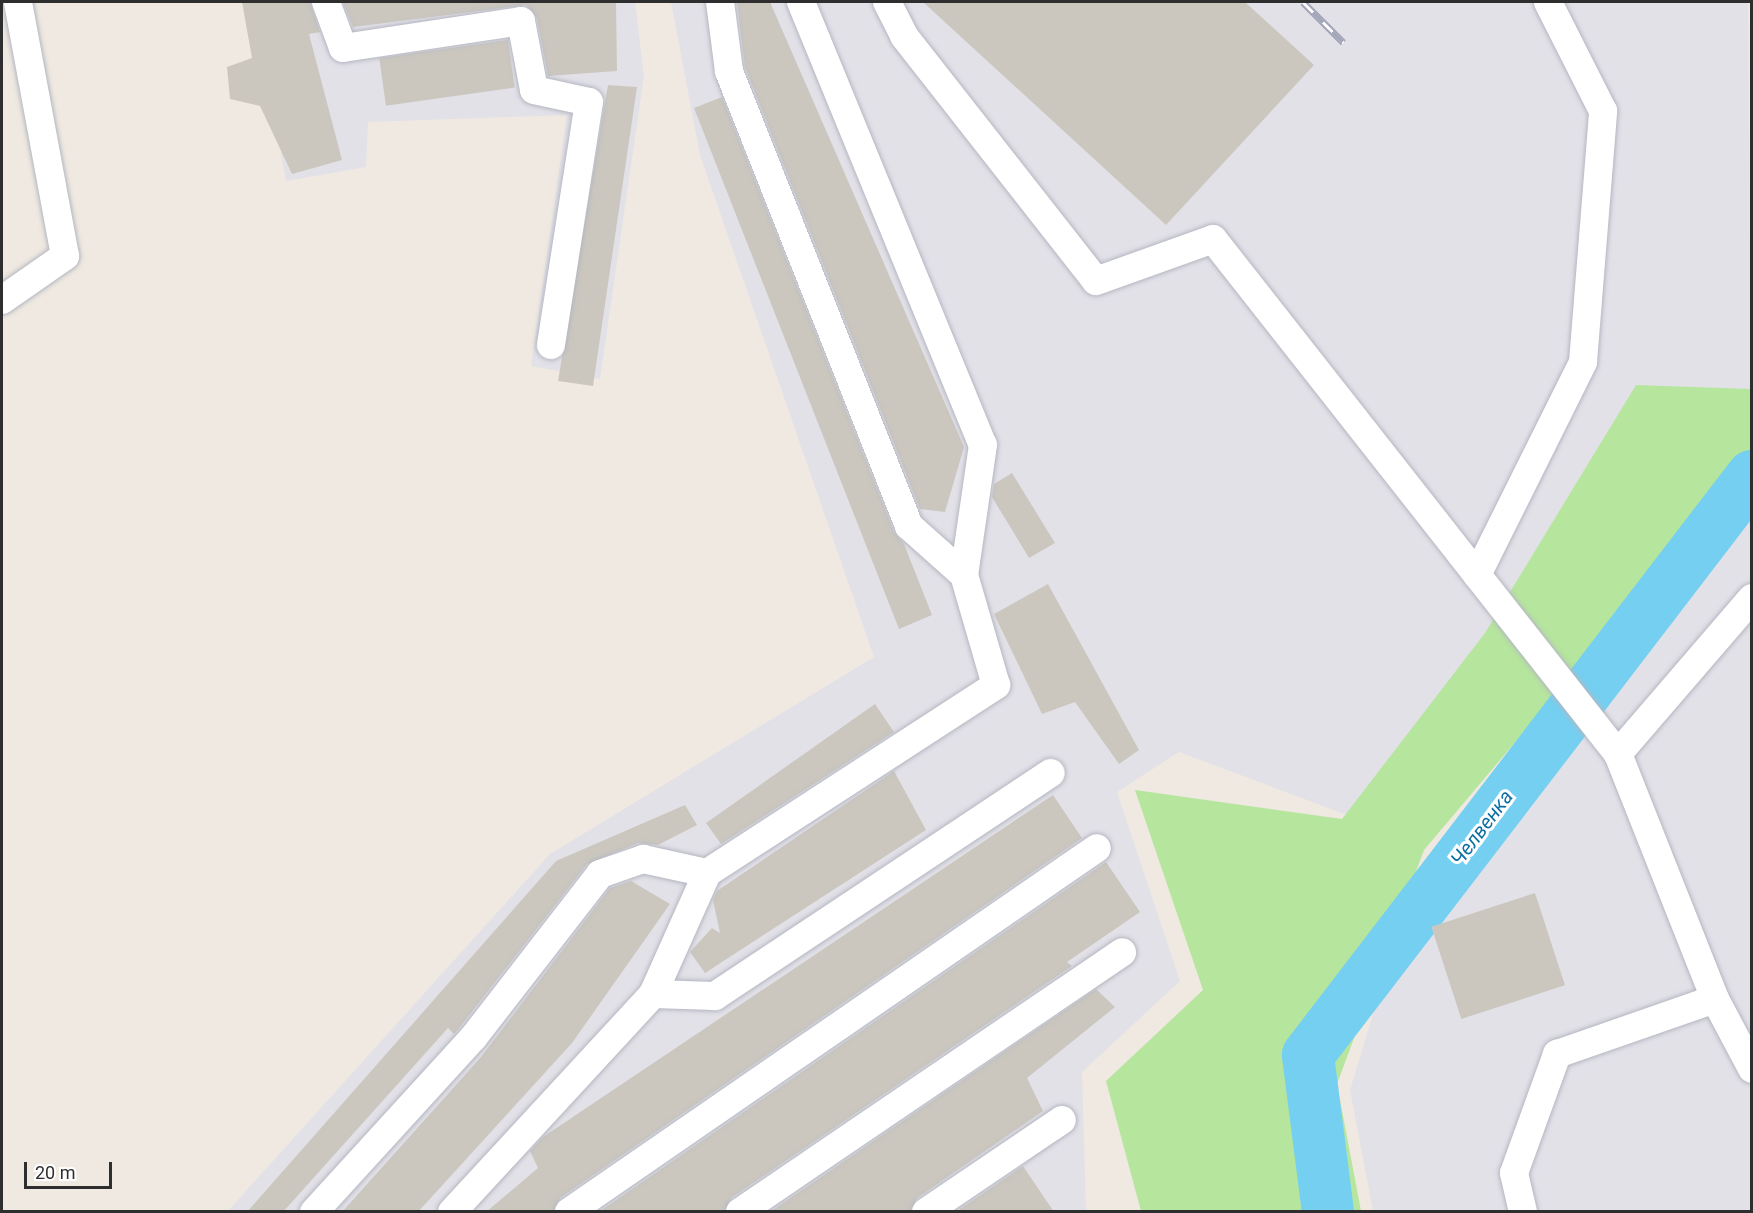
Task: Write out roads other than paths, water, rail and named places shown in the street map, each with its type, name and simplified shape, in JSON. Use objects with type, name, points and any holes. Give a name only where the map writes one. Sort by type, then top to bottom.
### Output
[{"type":"lane","points":[[2,300],[65,256],[18,2]]},
{"type":"lane","points":[[326,2],[343,48],[521,21],[534,90],[589,102],[551,345]]},
{"type":"lane","points":[[720,2],[729,72],[909,526],[963,575]]},
{"type":"lane","points":[[452,1212],[653,994],[707,873],[996,685],[963,575],[983,445],[801,2]]},
{"type":"lane","points":[[887,2],[904,36],[1096,281],[1213,239],[1617,754],[1715,999],[1752,1069]]},
{"type":"lane","points":[[1477,575],[1583,362],[1603,111],[1548,2]]},
{"type":"lane","points":[[1617,754],[1752,598]]},
{"type":"lane","points":[[653,994],[715,996],[1051,773]]},
{"type":"lane","points":[[569,1212],[1097,848]]},
{"type":"lane","points":[[314,1212],[473,1038],[600,874],[643,859],[707,873]]},
{"type":"lane","points":[[740,1212],[1122,952]]},
{"type":"lane","points":[[1522,1212],[1514,1173],[1557,1054],[1715,999]]},
{"type":"lane","points":[[926,1212],[1062,1120]]},
{"type":"waterway","name":"Челвенка","points":[[1328,1212],[1308,1055],[1752,476]]},
{"type":"railway","points":[[1303,2],[1343,42]]}]
